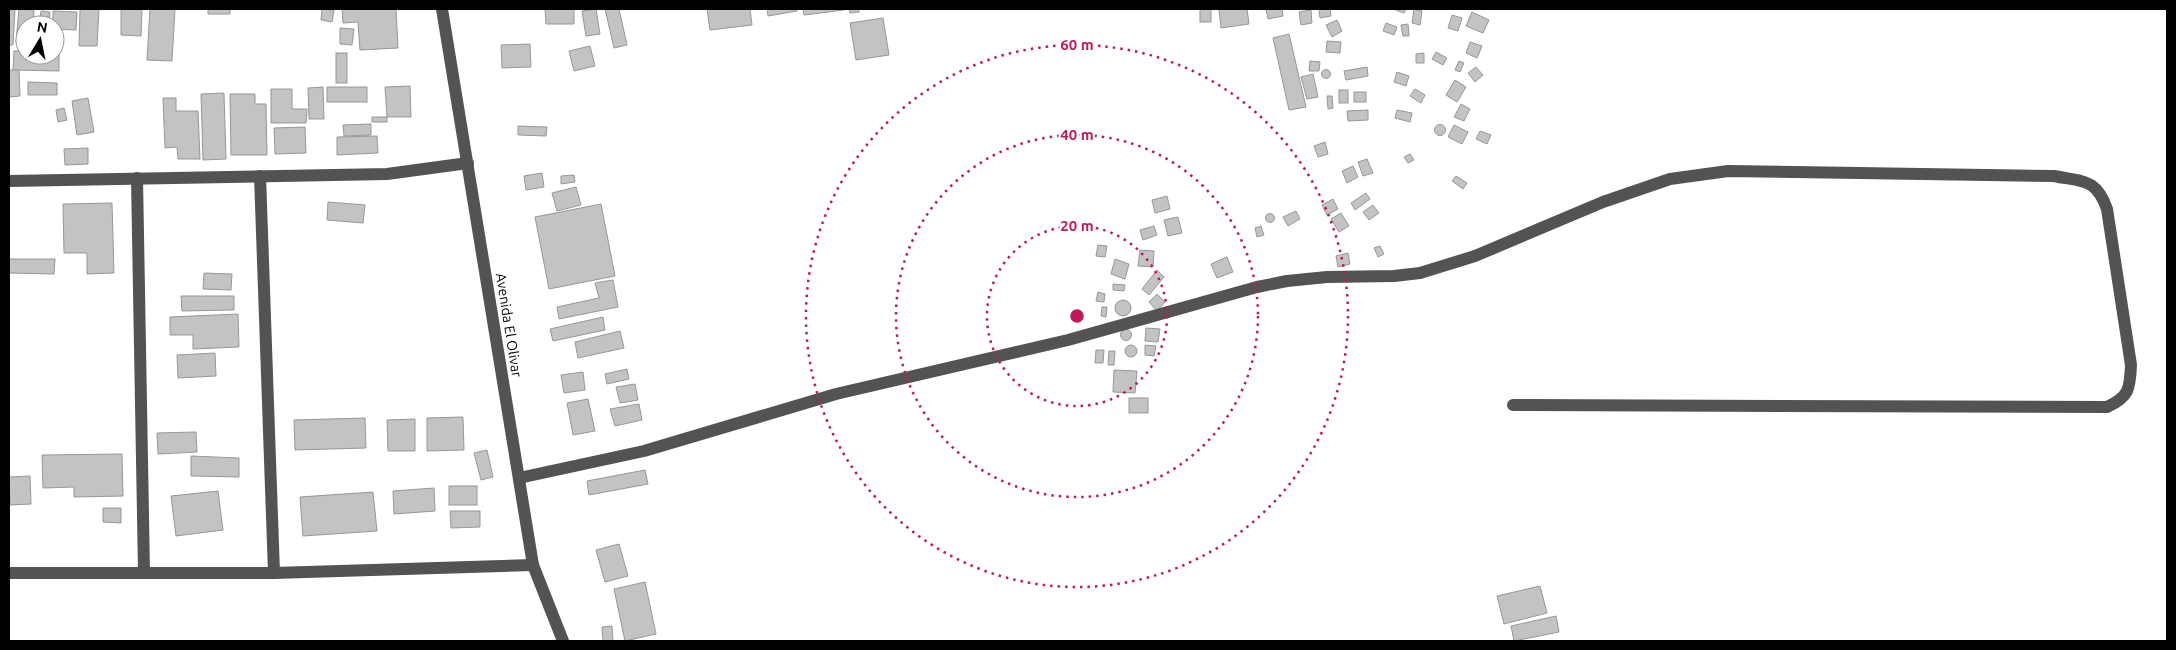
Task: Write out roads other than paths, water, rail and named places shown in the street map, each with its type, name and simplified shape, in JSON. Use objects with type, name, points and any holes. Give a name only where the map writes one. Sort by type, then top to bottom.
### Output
[{"type":"street","name":"Avenida El Olivar","points":[[442,9],[533,565],[562,641]]},
{"type":"street","points":[[9,182],[387,174],[468,163]]},
{"type":"street","points":[[519,478],[644,451],[836,394],[1068,340],[1257,287],[1287,281],[1326,277],[1394,276],[1420,273],[1475,256],[1603,202],[1670,179],[1728,170],[2054,176],[2088,183],[2101,193],[2107,209],[2131,365],[2130,384],[2121,401],[2106,407],[1513,405]]},
{"type":"street","points":[[260,176],[274,573]]},
{"type":"street","points":[[137,178],[144,572]]},
{"type":"street","points":[[9,573],[274,573],[533,565]]}]
